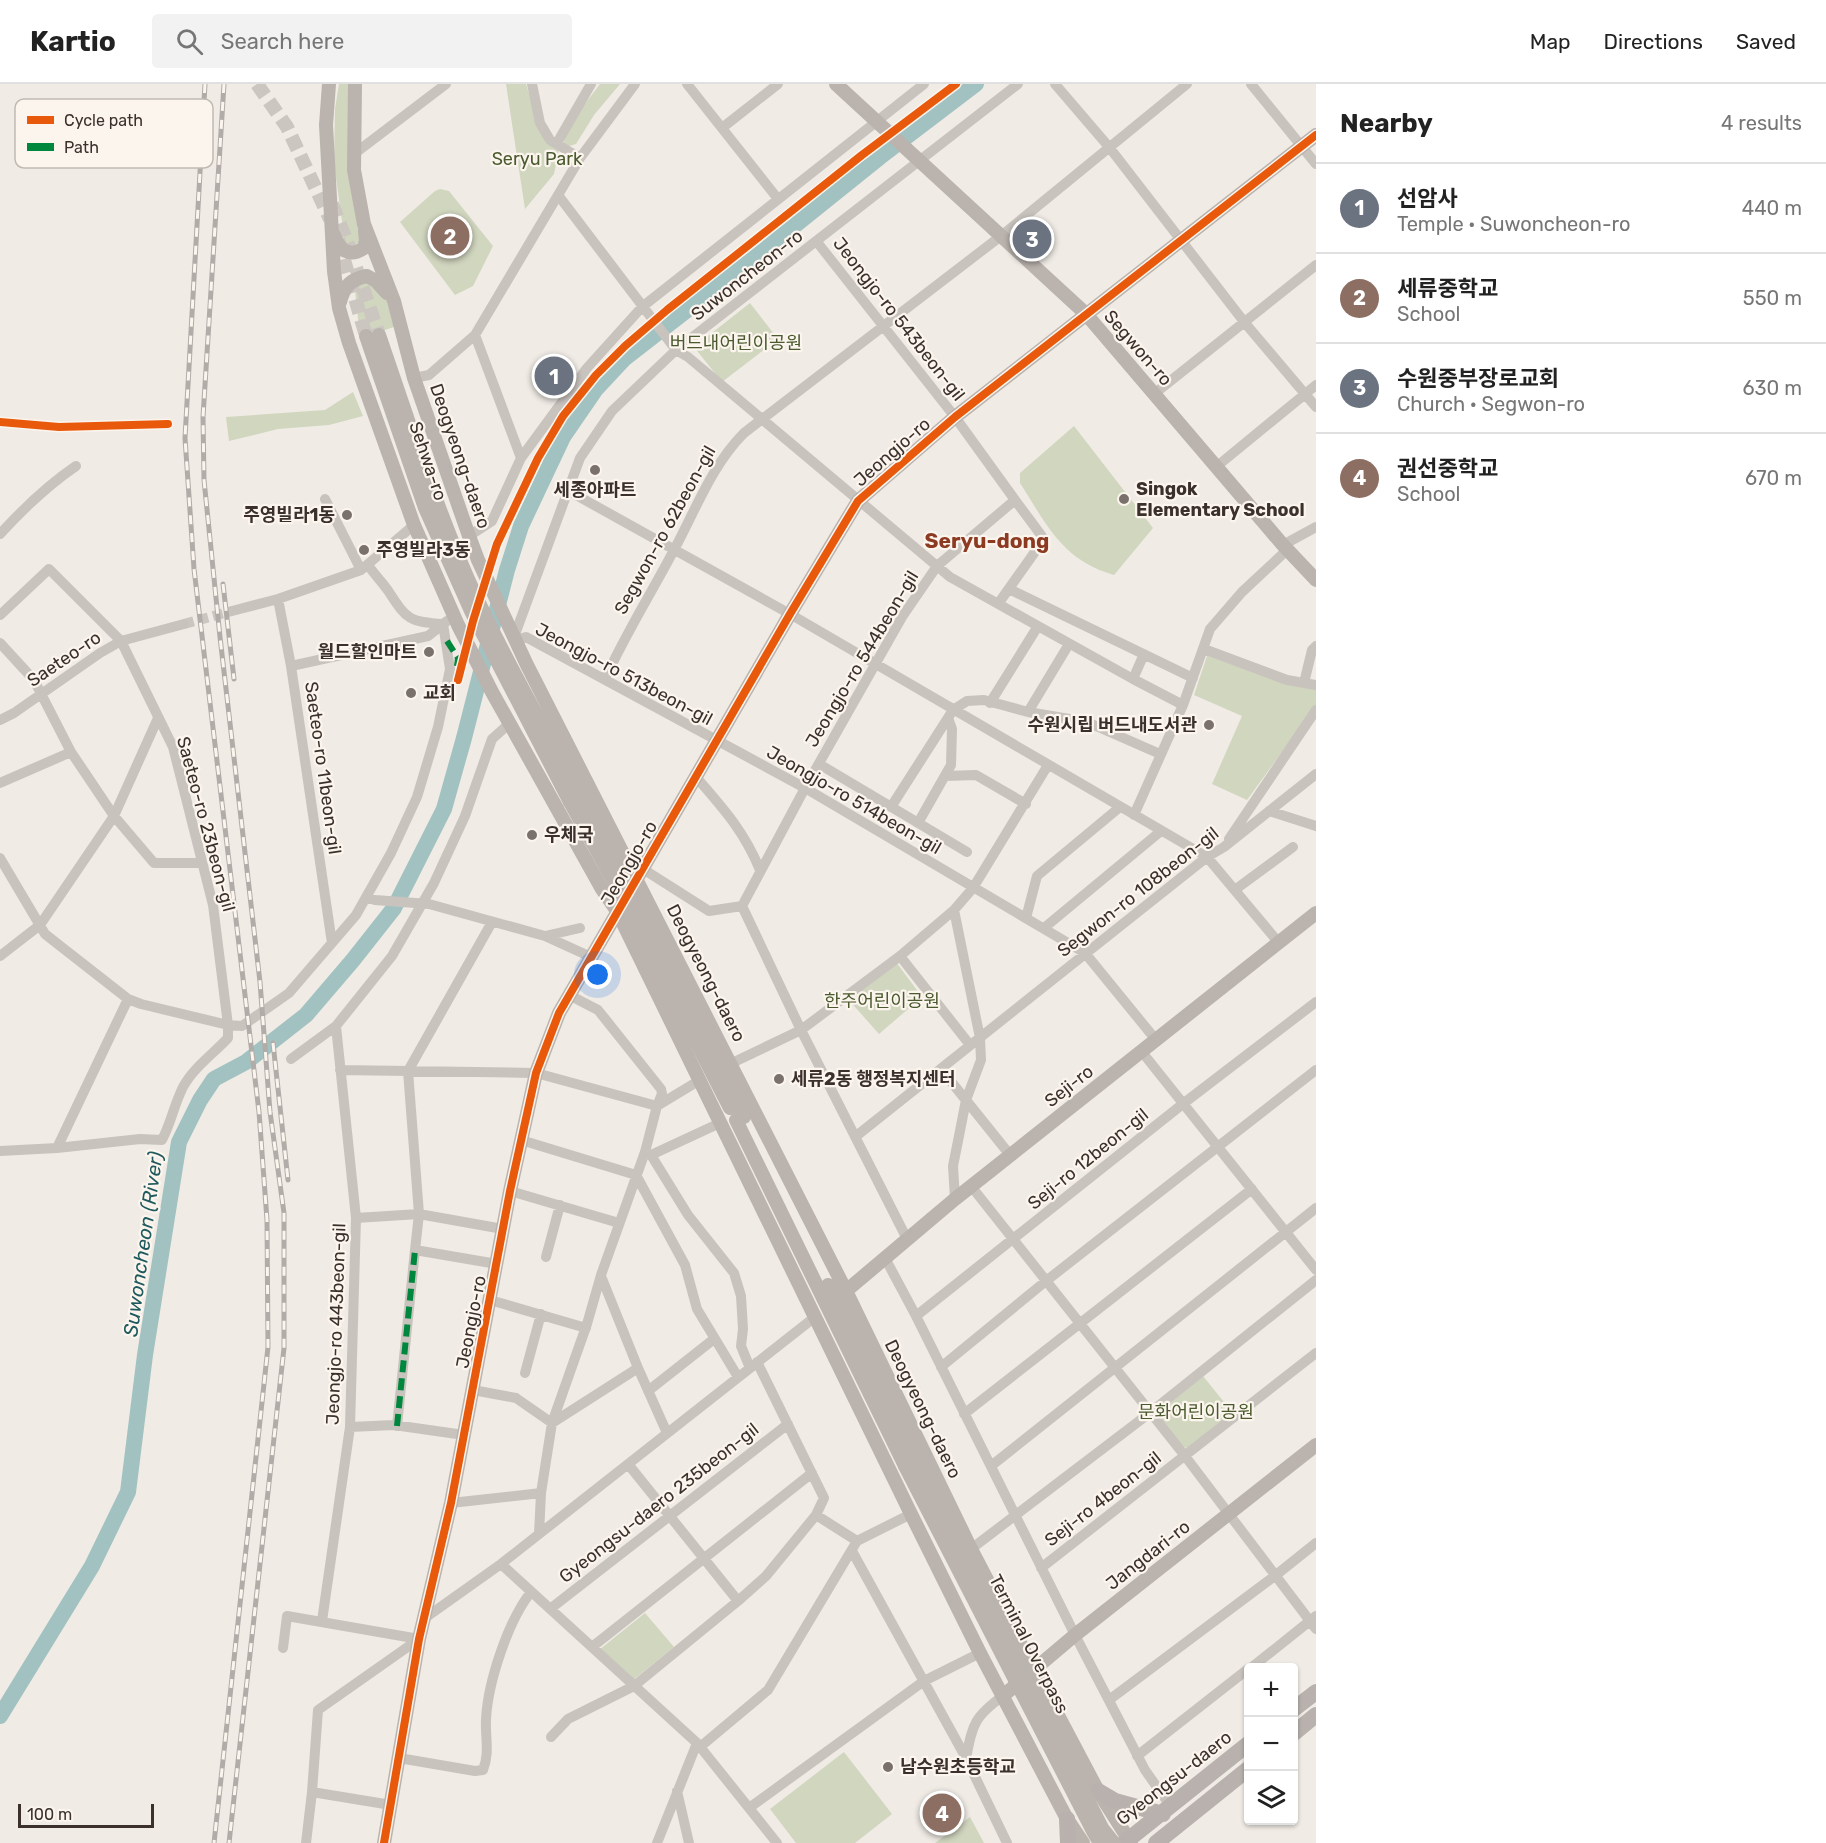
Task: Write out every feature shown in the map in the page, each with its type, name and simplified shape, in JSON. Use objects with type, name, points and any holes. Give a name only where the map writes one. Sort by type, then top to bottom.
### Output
[{"type":"main road","points":[[329,84],[326,125],[339,308],[349,343],[414,525],[451,620],[602,889],[617,911],[910,1514],[1067,1819],[1083,1843]]},
{"type":"main road","name":"Deogyeong-daero","points":[[355,84],[354,170],[364,224],[394,301],[414,378],[469,536],[575,798]]},
{"type":"main road","points":[[836,84],[880,123]]},
{"type":"main road","name":"Segwon-ro","points":[[880,123],[1086,314],[1285,547],[1316,580]]},
{"type":"main road","name":"Jeongjo-ro","points":[[384,1843],[419,1639],[451,1503],[510,1191],[536,1073],[559,1013],[858,501],[955,417],[1316,135]]},
{"type":"main road","points":[[332,228],[338,247],[347,253],[353,253],[364,248],[366,241],[364,224]]},
{"type":"main road","points":[[339,308],[344,289],[355,278],[367,276],[376,281],[394,301]]},
{"type":"main road","name":"Sehwa-ro","points":[[373,335],[468,579],[470,594],[425,508],[373,335]]},
{"type":"main road","points":[[470,594],[471,611],[494,696]]},
{"type":"main road","points":[[470,594],[511,642]]},
{"type":"main road","points":[[471,611],[502,672],[575,798],[616,886],[740,1118],[910,1463]]},
{"type":"main road","name":"Deogyeong-daero","points":[[511,642],[527,665],[640,874],[972,1549],[1124,1842]]},
{"type":"main road","name":"Seji-ro","points":[[846,1291],[971,1186],[1315,915]]},
{"type":"main road","points":[[867,1334],[874,1388]]},
{"type":"main road","points":[[831,1351],[874,1388]]},
{"type":"main road","name":"Jangdari-ro","points":[[1004,1695],[1075,1635],[1316,1445]]},
{"type":"main road","name":"Terminal Overpass","points":[[910,1463],[1102,1828],[1124,1842]]},
{"type":"main road","name":"Terminal Overpass","points":[[910,1463],[1100,1843]]},
{"type":"main road","points":[[1298,1705],[1316,1692]]},
{"type":"main road","points":[[1298,1729],[1316,1715]]},
{"type":"main road","name":"Gyeongsu-daero","points":[[1124,1842],[1244,1747]]},
{"type":"main road","points":[[1162,1840],[1246,1771]]},
{"type":"main road","points":[[1098,1791],[1115,1801],[1167,1810]]},
{"type":"main road","points":[[1067,1819],[1068,1843]]},
{"type":"street","points":[[354,154],[446,84]]},
{"type":"street","points":[[532,84],[540,123],[550,140],[580,158]]},
{"type":"street","points":[[556,143],[591,84]]},
{"type":"street","points":[[414,378],[429,375],[475,335],[580,158],[635,84]]},
{"type":"street","points":[[687,84],[778,199]]},
{"type":"street","points":[[722,128],[778,84]]},
{"type":"street","points":[[469,536],[492,521],[521,458],[587,368],[644,309],[778,199],[880,123],[924,84]]},
{"type":"street","name":"Suwoncheon-ro","points":[[511,642],[580,458],[612,411],[676,349],[817,242],[917,159],[1018,84]]},
{"type":"street","points":[[1055,84],[1109,147],[1245,323],[1316,408]]},
{"type":"street","name":"Segwon-ro 62beon-gil","points":[[605,679],[631,626],[732,445],[744,433],[1001,236],[1187,84]]},
{"type":"street","points":[[1251,84],[1316,165]]},
{"type":"street","points":[[558,195],[676,349],[763,419],[950,577],[1183,705]]},
{"type":"street","name":"Jeongjo-ro 543beon-gil","points":[[817,242],[955,417]]},
{"type":"street","points":[[1154,394],[1316,265]]},
{"type":"street","points":[[475,335],[521,458]]},
{"type":"street","points":[[1216,467],[1316,385]]},
{"type":"street","points":[[955,417],[1044,539],[998,604]]},
{"type":"street","points":[[0,534],[59,477],[76,466]]},
{"type":"street","points":[[567,490],[876,664],[950,714],[1048,765],[1207,856],[1279,943]]},
{"type":"street","points":[[325,499],[365,568],[388,591],[397,608],[419,622],[451,620]]},
{"type":"street","name":"Jeongjo-ro 544beon-gil","points":[[742,906],[805,788],[902,617],[937,566],[1015,500]]},
{"type":"street","points":[[232,611],[365,568],[414,525]]},
{"type":"street","points":[[1134,815],[1183,705],[1210,629],[1285,547],[1316,527]]},
{"type":"street","name":"Saeteo-ro 23beon-gil","points":[[0,615],[49,569],[121,641],[173,747],[213,905],[228,1025]]},
{"type":"street","points":[[1009,589],[1193,678]]},
{"type":"street","name":"Saeteo-ro 11beon-gil","points":[[278,598],[291,666],[332,943]]},
{"type":"street","points":[[291,666],[428,636],[451,620]]},
{"type":"street","points":[[0,858],[45,934],[128,999],[228,1025],[242,1026],[289,993],[370,898],[417,798],[435,737],[450,669],[451,620]]},
{"type":"street","name":"Saeteo-ro","points":[[0,720],[99,653],[121,641],[184,624]]},
{"type":"street","points":[[990,703],[1038,626]]},
{"type":"street","name":"Jeongjo-ro 513beon-gil","points":[[511,642],[526,637],[716,741]]},
{"type":"street","points":[[0,643],[34,680],[71,752],[114,816],[154,863],[202,863]]},
{"type":"street","points":[[1028,712],[1069,644]]},
{"type":"street","points":[[1204,649],[1287,680],[1310,684],[1312,650],[1316,646]]},
{"type":"street","points":[[1132,679],[1144,654]]},
{"type":"street","points":[[891,807],[950,714],[967,701],[984,700],[1028,712],[1087,722],[1161,754]]},
{"type":"street","points":[[1224,847],[1316,710]]},
{"type":"street","points":[[918,823],[951,765],[950,714]]},
{"type":"street","points":[[0,956],[40,925],[114,816],[158,718]]},
{"type":"street","points":[[291,1059],[336,1026],[392,956],[417,904],[434,883],[465,816],[492,739],[510,723]]},
{"type":"street","name":"Jeongjo-ro 514beon-gil","points":[[716,741],[805,788],[1085,952]]},
{"type":"street","points":[[0,783],[71,752]]},
{"type":"street","name":"Jeongjo-ro 544beon-gil","points":[[819,764],[967,852]]},
{"type":"street","points":[[732,1063],[801,1030],[900,956],[954,910],[974,888],[1048,765]]},
{"type":"street","name":"Segwon-ro 108beon-gil","points":[[855,1137],[1085,952],[1316,774]]},
{"type":"street","points":[[945,776],[976,775],[1026,804]]},
{"type":"street","points":[[696,777],[734,820],[754,854],[760,870]]},
{"type":"street","points":[[1026,918],[1037,876],[1120,807]]},
{"type":"street","points":[[1269,811],[1316,826]]},
{"type":"street","points":[[1044,928],[1161,831]]},
{"type":"street","points":[[1236,889],[1293,847]]},
{"type":"street","name":"Jeongjo-ro","points":[[640,874],[709,911],[742,906]]},
{"type":"street","points":[[370,898],[429,904],[544,936],[591,957]]},
{"type":"street","points":[[742,906],[801,1030],[908,1239]]},
{"type":"street","points":[[954,910],[980,1038],[981,1060],[966,1100],[953,1166],[955,1199]]},
{"type":"street","points":[[396,1426],[420,1214],[408,1071],[492,922]]},
{"type":"street","points":[[544,936],[580,928]]},
{"type":"street","points":[[1085,952],[1156,1040]]},
{"type":"street","points":[[900,956],[970,1045]]},
{"type":"street","points":[[539,1534],[541,1493],[552,1423],[636,1175],[648,1153],[657,1106],[662,1094],[662,1089],[598,1010],[569,995]]},
{"type":"street","points":[[57,1148],[128,999]]},
{"type":"street","name":"Seji-ro 12beon-gil","points":[[1013,1240],[1316,1002]]},
{"type":"street","points":[[0,1150],[57,1148],[140,1139],[162,1140],[170,1126],[184,1086],[195,1071],[228,1038],[228,1025]]},
{"type":"street","name":"Jeongjo-ro 443beon-gil","points":[[322,1621],[350,1427],[356,1218],[336,1026]]},
{"type":"street","points":[[1142,1052],[1316,1270]]},
{"type":"street","points":[[941,1069],[1010,1155]]},
{"type":"street","points":[[340,1070],[536,1073],[657,1106],[700,1080]]},
{"type":"street","points":[[941,1366],[1316,1070]]},
{"type":"street","points":[[648,1153],[720,1123]]},
{"type":"street","points":[[521,1140],[636,1175],[685,1265],[697,1309],[738,1377]]},
{"type":"street","points":[[551,1737],[568,1719],[634,1686],[738,1601],[766,1576],[816,1515],[824,1498],[788,1424],[741,1346],[743,1329],[741,1296],[734,1274],[688,1215],[648,1153]]},
{"type":"street","points":[[971,1186],[1314,1622],[1257,1663]]},
{"type":"street","points":[[964,1414],[1252,1189]]},
{"type":"street","points":[[510,1191],[620,1223]]},
{"type":"street","points":[[546,1257],[560,1205]]},
{"type":"street","points":[[991,1466],[1316,1208]]},
{"type":"street","points":[[356,1218],[420,1214],[503,1229]]},
{"type":"street","points":[[916,1316],[1013,1240]]},
{"type":"street","name":"Jeongjo-ro","points":[[415,1250],[497,1264]]},
{"type":"street","name":"Seji-ro 4beon-gil","points":[[885,1258],[1108,1700],[1167,1810]]},
{"type":"street","points":[[601,1275],[638,1368],[667,1432]]},
{"type":"street","points":[[972,1549],[1151,1412],[1316,1280]]},
{"type":"street","points":[[490,1300],[586,1328]]},
{"type":"street","points":[[525,1373],[541,1314]]},
{"type":"street","points":[[425,1618],[501,1564],[815,1317]]},
{"type":"street","points":[[648,1391],[714,1339]]},
{"type":"street","points":[[1185,1456],[1316,1353]]},
{"type":"street","points":[[552,1423],[638,1368]]},
{"type":"street","points":[[472,1389],[516,1398],[552,1423]]},
{"type":"street","name":"Gyeongsu-daero 235beon-gil","points":[[550,1609],[788,1424]]},
{"type":"street","points":[[350,1427],[396,1426],[464,1435]]},
{"type":"street","name":"Seji-ro 4beon-gil","points":[[1041,1568],[1185,1456]]},
{"type":"street","points":[[628,1464],[738,1601]]},
{"type":"street","points":[[592,1647],[812,1473]]},
{"type":"street","points":[[451,1503],[541,1493]]},
{"type":"street","points":[[657,1843],[677,1791],[699,1745],[768,1690],[854,1546],[910,1514]]},
{"type":"street","points":[[816,1515],[854,1546],[966,1758],[1007,1843]]},
{"type":"street","points":[[1108,1700],[1316,1543]]},
{"type":"street","points":[[501,1564],[699,1745],[777,1843]]},
{"type":"street","points":[[399,1758],[475,1771],[483,1770],[487,1759],[486,1717],[496,1668],[518,1608],[531,1592]]},
{"type":"street","points":[[283,1648],[287,1616],[419,1639]]},
{"type":"street","points":[[306,1843],[318,1710],[419,1639]]},
{"type":"street","points":[[749,1808],[924,1680],[980,1653]]},
{"type":"street","points":[[1137,1756],[1244,1673]]},
{"type":"street","points":[[966,1758],[971,1732],[982,1711],[1004,1695]]},
{"type":"street","points":[[677,1791],[689,1843]]},
{"type":"street","points":[[312,1792],[391,1805]]},
{"type":"green space","points":[[339,84],[350,84],[361,241],[356,245],[345,243],[334,163],[335,109]]},
{"type":"green space","name":"Seryu Park","points":[[506,84],[526,84],[538,123],[559,149],[554,174],[525,209]]},
{"type":"green space","points":[[600,84],[620,84],[594,115],[576,144],[569,146],[564,144],[568,129]]},
{"type":"green space","points":[[440,189],[449,191],[493,246],[473,286],[455,295],[400,222]]},
{"type":"green space","points":[[363,281],[385,294],[394,327],[360,338],[355,290]]},
{"type":"green space","name":"버드내어린이공원","points":[[750,303],[778,339],[722,382],[694,347]]},
{"type":"green space","points":[[353,392],[363,416],[329,425],[278,429],[229,441],[226,417],[325,410]]},
{"type":"green space","points":[[1074,426],[1153,528],[1114,575],[1081,560],[1069,550],[1048,527],[1020,483],[1020,473]]},
{"type":"green space","points":[[1208,653],[1316,688],[1316,705],[1247,800],[1212,784],[1242,716],[1194,695]]},
{"type":"green space","name":"한주어린이공원","points":[[896,962],[922,997],[879,1034],[848,999]]},
{"type":"green space","name":"문화어린이공원","points":[[1203,1376],[1232,1412],[1189,1448],[1182,1447],[1159,1419],[1159,1412]]},
{"type":"green space","points":[[645,1613],[674,1647],[633,1680],[599,1650]]},
{"type":"green space","points":[[844,1752],[892,1814],[855,1843],[796,1843],[770,1809]]},
{"type":"green space","points":[[970,1817],[984,1843],[935,1843]]},
{"type":"waterway","name":"Suwoncheon (River)","points":[[0,1716],[92,1566],[128,1492],[145,1355],[179,1142],[200,1100],[214,1079],[246,1062],[306,1015],[394,908],[444,809],[507,570],[521,526],[563,437],[596,389],[624,359],[976,84]]},
{"type":"tunnel","points":[[257,84],[287,127],[330,219]]},
{"type":"tunnel","points":[[332,204],[349,247]]},
{"type":"tunnel","points":[[338,239],[366,336]]},
{"type":"tunnel","points":[[356,268],[379,335]]},
{"type":"tunnel","points":[[184,624],[232,611]]},
{"type":"railway","points":[[204,99],[205,84]]},
{"type":"railway","points":[[224,84],[203,417],[204,480],[260,982],[270,1112],[284,1213],[284,1348],[229,1843]]},
{"type":"railway","points":[[200,168],[185,438],[194,569],[259,1112],[267,1220],[268,1347],[214,1843]]},
{"type":"railway","points":[[223,584],[234,679]]},
{"type":"railway","points":[[273,1043],[288,1180]]},
{"type":"marked path","points":[[447,641],[458,658],[457,666]]},
{"type":"marked path","points":[[397,1426],[415,1250]]},
{"type":"cycle path","points":[[458,680],[473,621],[497,544],[538,458],[563,416],[596,375],[625,346],[667,310],[862,155],[956,84]]},
{"type":"cycle path","points":[[384,1843],[419,1639],[451,1503],[510,1191],[536,1073],[559,1013],[858,501],[955,417],[1316,135]]},
{"type":"cycle path","points":[[0,422],[59,427],[168,424]]},
{"type":"place","name":"세류중학교","points":[[450,236]]},
{"type":"place","name":"수원중부장로교회","points":[[1032,239]]},
{"type":"place","name":"선암사","points":[[554,376]]},
{"type":"place","name":"세종아파트","points":[[595,470]]},
{"type":"place","name":"Singok Elementary School","points":[[1124,499]]},
{"type":"place","name":"주영빌라1동","points":[[347,515]]},
{"type":"place","name":"주영빌라3동","points":[[364,550]]},
{"type":"place","name":"월드할인마트","points":[[429,652]]},
{"type":"place","name":"교회","points":[[411,693]]},
{"type":"place","name":"수원시립 버드내도서관","points":[[1209,725]]},
{"type":"place","name":"우체국","points":[[532,835]]},
{"type":"place","name":"세류2동 행정복지센터","points":[[779,1079]]},
{"type":"place","name":"남수원초등학교","points":[[888,1767]]},
{"type":"place","name":"권선중학교","points":[[942,1813]]},
{"type":"district","name":"Seryu-dong","points":[[987,540]]}]
